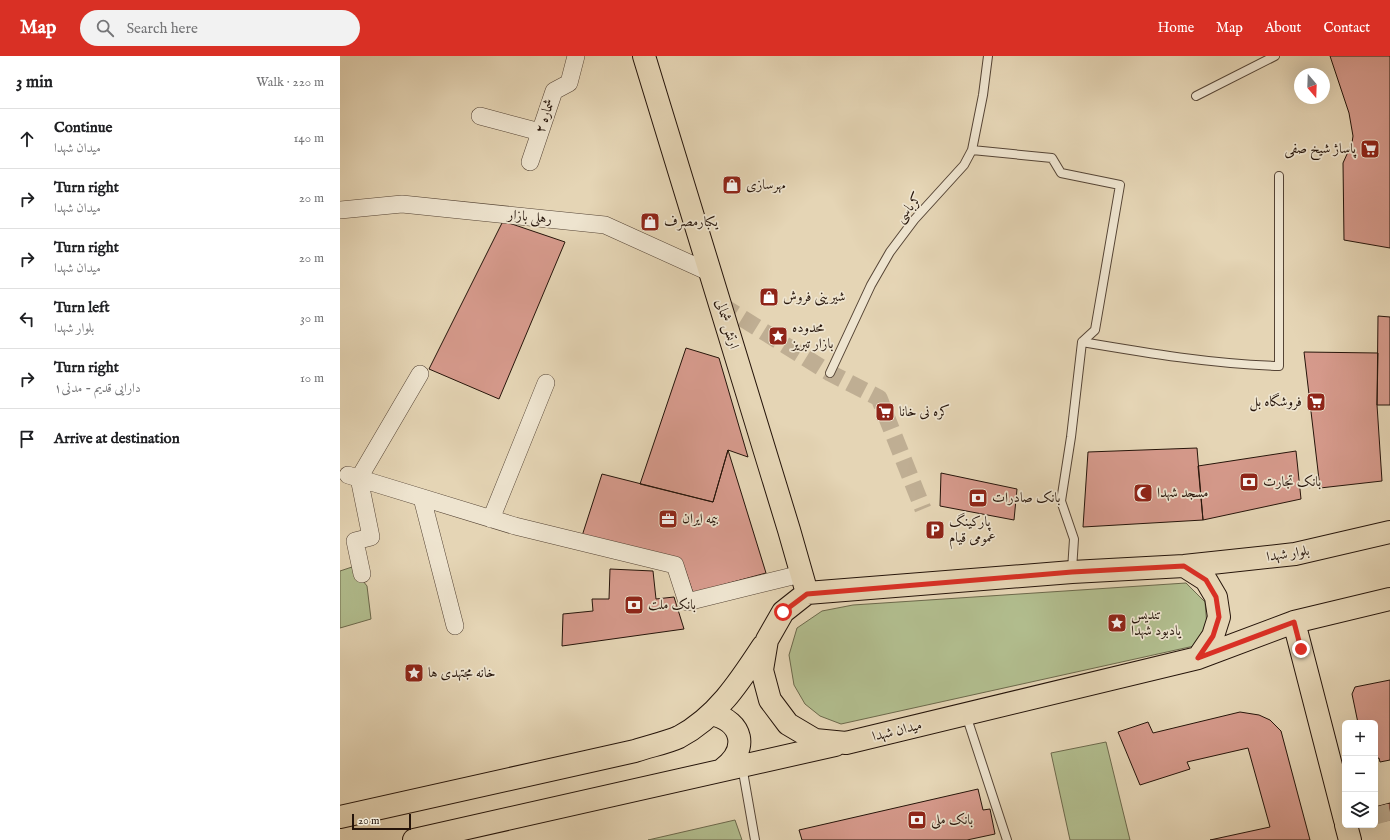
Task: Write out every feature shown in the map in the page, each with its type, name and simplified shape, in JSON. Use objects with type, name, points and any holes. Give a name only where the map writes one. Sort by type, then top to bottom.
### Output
[{"type":"main road","name":"ارتش شمالی","points":[[644,56],[804,584]]},
{"type":"main road","name":"بلوار شهدا","points":[[1184,566],[1295,554],[1390,532]]},
{"type":"main road","points":[[804,584],[1184,566],[1206,580],[1216,597],[1219,617],[1213,636],[1198,658]]},
{"type":"main road","name":"میدان شهدا","points":[[804,584],[783,612],[767,640],[762,670],[770,700],[788,724],[815,740],[846,743],[1198,658]]},
{"type":"main road","points":[[1198,658],[1294,622],[1390,599]]},
{"type":"main road","points":[[1294,622],[1342,808]]},
{"type":"main road","points":[[340,817],[635,751],[678,738],[699,726],[712,714],[743,677],[767,640]]},
{"type":"main road","points":[[712,714],[724,718],[734,726],[739,737],[739,750],[733,761],[733,767]]},
{"type":"main road","points":[[414,840],[445,837],[733,767],[846,743]]},
{"type":"main road","points":[[1347,828],[1350,840]]},
{"type":"street","name":"شماره ۲","points":[[530,162],[554,91],[569,83],[576,56]]},
{"type":"street","points":[[480,116],[540,132]]},
{"type":"street","name":"رهلی بازار","points":[[340,210],[402,204],[605,225],[711,273]]},
{"type":"street","points":[[353,477],[420,374]]},
{"type":"street","points":[[491,519],[546,383]]},
{"type":"street","points":[[353,477],[491,519],[570,540],[675,565],[687,602],[804,584]]},
{"type":"street","points":[[353,477],[371,536],[355,541],[362,574]]},
{"type":"street","points":[[422,498],[455,626]]},
{"type":"lane","name":"کرباسی","points":[[830,373],[871,285],[890,252],[914,220],[964,165],[972,150],[984,95],[988,56]]},
{"type":"lane","points":[[1196,96],[1275,56]]},
{"type":"lane","points":[[972,150],[1052,158],[1061,173],[1120,185],[1095,330],[1082,342],[1071,437],[1061,501],[1074,539],[1072,572]]},
{"type":"lane","points":[[1082,342],[1163,356],[1249,365],[1279,366],[1279,176]]},
{"type":"lane","points":[[966,714],[1007,840]]},
{"type":"lane","points":[[733,767],[755,840]]},
{"type":"green space","points":[[352,567],[367,586],[371,619],[340,628],[340,571]]},
{"type":"green space","points":[[1186,583],[1205,602],[1207,626],[1194,646],[841,724],[820,716],[805,704],[794,685],[789,655],[797,628],[822,611],[853,605]]},
{"type":"green space","points":[[1106,742],[1130,840],[1070,840],[1051,753]]},
{"type":"green space","points":[[735,820],[742,840],[648,840]]},
{"type":"building","name":"پاساژ شیخ صفی","points":[[1330,56],[1390,56],[1390,248],[1344,240],[1343,163],[1352,143],[1353,136],[1349,113]]},
{"type":"building","points":[[503,221],[565,242],[499,399],[429,369]]},
{"type":"building","points":[[1378,316],[1390,317],[1390,405],[1377,405]]},
{"type":"building","points":[[686,348],[719,358],[748,457],[728,450],[713,502],[640,484]]},
{"type":"building","points":[[1304,352],[1378,353],[1377,405],[1382,481],[1320,488]]},
{"type":"building","name":"مسجد شهدا","points":[[1197,448],[1203,520],[1083,527],[1088,452]]},
{"type":"building","name":"بیمه ایران","points":[[728,450],[766,573],[693,593],[682,561],[582,536],[602,474],[713,502]]},
{"type":"building","name":"بانک تجارت","points":[[1296,451],[1301,499],[1203,520],[1198,466]]},
{"type":"building","name":"بانک صادرات","points":[[941,473],[1017,489],[1014,520],[940,506]]},
{"type":"building","name":"بانک ملت","points":[[610,569],[653,571],[656,599],[674,597],[684,629],[562,646],[563,614],[593,611],[592,599],[609,599]]},
{"type":"building","points":[[1390,680],[1390,760],[1380,762],[1378,758],[1378,720],[1357,720],[1352,694],[1355,687]]},
{"type":"building","points":[[1240,712],[1259,715],[1270,720],[1281,731],[1310,840],[1210,840],[1270,827],[1248,748],[1187,762],[1190,769],[1140,785],[1118,732],[1148,722],[1153,733]]},
{"type":"building","name":"بانک ملی","points":[[978,789],[983,810],[990,809],[995,834],[967,840],[802,840],[799,830]]},
{"type":"building","points":[[1390,803],[1390,820],[1378,822],[1378,806]]},
{"type":"tunnel","points":[[721,305],[830,373],[879,398],[923,509]]},
{"type":"tunnel","points":[[1378,815],[1390,812]]},
{"type":"place","name":"پاساژ شیخ صفی","points":[[1370,149]]},
{"type":"place","name":"مهرسازی","points":[[732,185]]},
{"type":"place","name":"یکبارمصرف","points":[[650,222]]},
{"type":"place","name":"شیرینی فروش","points":[[769,297]]},
{"type":"place","name":"محدوده بازار تبریز","points":[[778,336]]},
{"type":"place","name":"فروشگاه بل","points":[[1316,402]]},
{"type":"place","name":"کره نی خانا","points":[[885,412]]},
{"type":"place","name":"بانک تجارت","points":[[1249,482]]},
{"type":"place","name":"مسجد شهدا","points":[[1143,493]]},
{"type":"place","name":"بانک صادرات","points":[[978,498]]},
{"type":"place","name":"بیمه ایران","points":[[668,519]]},
{"type":"place","name":"پارکینگ عمومی قیام","points":[[935,530]]},
{"type":"place","name":"بانک ملت","points":[[634,605]]},
{"type":"place","name":"تندیس یادبود شهدا","points":[[1117,623]]},
{"type":"place","name":"خانه مجتهدی ها","points":[[414,673]]},
{"type":"place","name":"بانک ملی","points":[[917,820]]},
{"type":"route","points":[[783,612],[807,594],[1072,572],[1184,566],[1206,580],[1216,597],[1219,617],[1213,636],[1198,658],[1294,622],[1301,649]]}]
